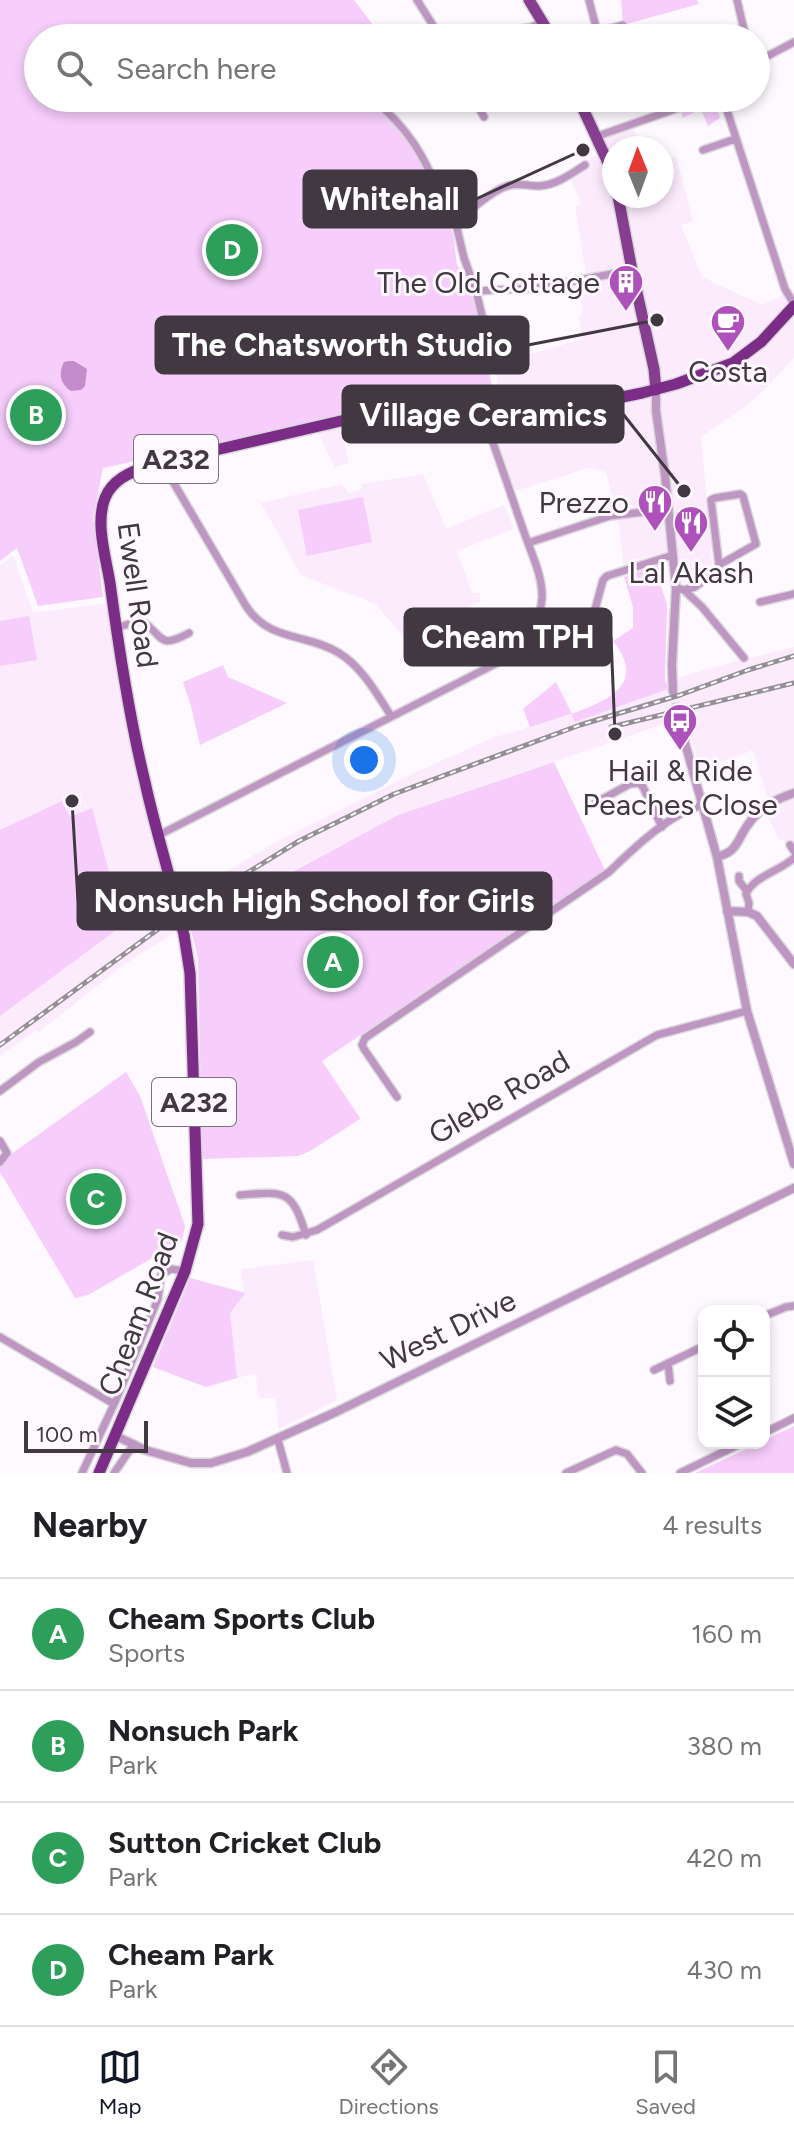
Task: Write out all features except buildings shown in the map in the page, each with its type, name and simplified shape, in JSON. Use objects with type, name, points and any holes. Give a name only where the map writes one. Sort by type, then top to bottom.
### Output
[{"type":"highway","name":"A232","points":[[656,390],[733,363],[761,342],[794,305]]},
{"type":"highway","name":"Ewell Road","points":[[159,835],[144,778],[116,628],[102,529],[104,499],[123,476],[147,466],[373,415],[482,402],[598,402],[656,390]]},
{"type":"highway","name":"Cheam Road","points":[[99,1473],[185,1271],[198,1224],[190,973],[184,935],[159,835]]},
{"type":"main road","points":[[529,0],[542,22]]},
{"type":"main road","points":[[584,112],[602,151]]},
{"type":"main road","points":[[620,208],[656,390]]},
{"type":"street","points":[[417,0],[432,24]]},
{"type":"street","points":[[589,0],[595,24]]},
{"type":"street","points":[[737,0],[743,24]]},
{"type":"street","points":[[538,24],[542,22]]},
{"type":"street","points":[[770,55],[794,42]]},
{"type":"street","points":[[387,112],[410,136],[426,162],[450,218],[456,224],[493,360]]},
{"type":"street","points":[[481,112],[484,117]]},
{"type":"street","points":[[595,137],[668,112]]},
{"type":"street","points":[[727,112],[785,289],[794,305]]},
{"type":"street","points":[[703,150],[735,139]]},
{"type":"street","points":[[456,224],[502,188],[516,184],[542,186],[558,181],[585,165]]},
{"type":"street","points":[[476,291],[538,288],[632,270]]},
{"type":"street","points":[[656,390],[673,555],[680,589],[672,665],[673,691]]},
{"type":"street","points":[[159,835],[499,662],[526,640],[538,620],[542,600],[541,581],[499,471],[482,402]]},
{"type":"street","points":[[162,463],[256,620],[263,626],[331,649],[346,658],[365,678],[391,716]]},
{"type":"street","points":[[680,589],[695,587],[715,573],[719,565],[711,500],[740,494],[756,544],[719,565]]},
{"type":"street","points":[[528,543],[610,516],[669,509]]},
{"type":"street","points":[[584,650],[603,580],[673,555]]},
{"type":"street","points":[[680,589],[702,607],[744,658]]},
{"type":"street","points":[[760,602],[794,594]]},
{"type":"street","points":[[137,610],[141,620],[163,641],[173,642],[189,633]]},
{"type":"street","points":[[116,628],[141,620]]},
{"type":"street","points":[[678,718],[717,857],[747,1011],[794,1164]]},
{"type":"street","points":[[595,803],[630,784],[639,783],[662,827]]},
{"type":"street","points":[[717,857],[735,848],[748,824],[767,805],[794,793]]},
{"type":"street","points":[[397,1097],[362,1045],[365,1038],[390,1026],[609,872],[637,845],[662,827],[688,810],[703,805]]},
{"type":"street","points":[[747,891],[794,858]]},
{"type":"street","points":[[739,876],[747,891],[748,912]]},
{"type":"street","points":[[727,911],[748,912],[761,919],[794,964]]},
{"type":"street","name":"Glebe Road","points":[[282,1235],[306,1235],[657,1035],[747,1011]]},
{"type":"street","points":[[0,1091],[39,1062],[90,1032]]},
{"type":"street","points":[[0,1141],[7,1153],[2,1160]]},
{"type":"street","name":"West Drive","points":[[116,1436],[179,1461],[211,1463],[247,1452],[278,1440],[794,1188]]},
{"type":"street","points":[[240,1195],[285,1196],[294,1203],[306,1235]]},
{"type":"street","points":[[82,1473],[158,1299],[161,1275],[171,1269],[185,1271]]},
{"type":"street","points":[[770,1313],[794,1306]]},
{"type":"street","points":[[1,1341],[114,1404]]},
{"type":"street","points":[[654,1370],[698,1349]]},
{"type":"street","points":[[668,1363],[670,1381]]},
{"type":"street","points":[[770,1430],[794,1418]]},
{"type":"street","points":[[278,1440],[287,1473]]},
{"type":"street","points":[[114,1473],[134,1444]]},
{"type":"street","points":[[680,1473],[730,1449]]},
{"type":"street","points":[[566,1473],[616,1450],[627,1454],[642,1473]]},
{"type":"shaded area","points":[[0,0],[354,0],[372,24],[24,24],[24,112],[384,112],[421,158],[453,234],[457,265],[465,275],[479,316],[492,388],[408,401],[103,468],[93,518],[103,597],[38,606],[17,548],[0,561]]},
{"type":"shaded area","points":[[621,0],[697,0],[699,4],[627,24],[623,24]]},
{"type":"shaded area","points":[[684,112],[695,112],[683,118],[681,113]]},
{"type":"shaded area","points":[[702,112],[718,112],[720,118],[708,126]]},
{"type":"shaded area","points":[[632,127],[636,136],[610,136]]},
{"type":"shaded area","points":[[602,146],[602,208],[674,208],[676,156],[693,221],[681,225],[702,277],[762,305],[785,294],[794,305],[794,358],[746,406],[701,437],[713,572],[689,584],[673,580],[664,552],[623,564],[619,522],[606,472],[588,468],[515,491],[490,418],[497,388],[496,354],[534,353],[582,339],[579,318],[583,310],[577,284],[587,282],[575,206],[580,205],[579,196],[567,173],[597,155]]},
{"type":"shaded area","points":[[74,361],[87,369],[85,386],[81,390],[71,391],[62,382],[61,370],[64,362]]},
{"type":"shaded area","points":[[341,427],[349,463],[335,467],[318,433]]},
{"type":"shaded area","points":[[423,474],[446,529],[504,505],[514,529],[457,551],[472,593],[479,593],[481,601],[407,640],[375,604],[301,575],[261,503],[342,484],[349,493],[362,489],[361,484]]},
{"type":"shaded area","points":[[363,497],[372,542],[307,556],[298,510]]},
{"type":"shaded area","points":[[13,555],[33,613],[108,603],[127,733],[170,905],[274,843],[492,738],[594,708],[664,682],[794,647],[794,841],[786,844],[783,839],[779,840],[768,816],[772,812],[753,750],[701,770],[684,717],[398,815],[169,936],[125,964],[38,1033],[35,1031],[0,1056],[0,566]]},
{"type":"shaded area","points":[[657,564],[663,575],[660,584],[667,604],[665,680],[668,689],[575,722],[571,714],[530,727],[523,709],[556,682],[572,714],[599,703],[619,688],[625,679],[626,669],[623,656],[613,641],[633,628],[633,607],[624,577]]},
{"type":"shaded area","points":[[29,616],[37,660],[0,666],[0,621]]},
{"type":"shaded area","points":[[223,665],[228,677],[287,703],[200,745],[183,682]]},
{"type":"shaded area","points":[[554,762],[605,870],[322,1061],[360,1119],[298,1156],[202,1159],[198,957],[190,927],[398,815]]},
{"type":"shaded area","points":[[62,801],[70,817],[92,808],[123,925],[0,1016],[0,830]]},
{"type":"shaded area","points":[[126,1072],[140,1096],[185,1226],[182,1241],[88,1295],[75,1298],[0,1172],[0,1162]]},
{"type":"shaded area","points":[[313,1260],[337,1400],[279,1429],[275,1397],[260,1399],[255,1373],[206,1387],[153,1367],[190,1278],[244,1292],[241,1269]]},
{"type":"shaded area","points":[[190,1278],[245,1293],[230,1313],[237,1378],[206,1387],[153,1367]]},
{"type":"shaded area","points":[[794,1426],[794,1473],[695,1473],[746,1449],[770,1449],[770,1437]]},
{"type":"tunnel","points":[[673,691],[678,718]]},
{"type":"railway","points":[[0,1045],[172,919],[299,841],[394,794],[580,725],[794,656]]},
{"type":"railway","points":[[611,727],[794,683]]},
{"type":"place","name":"Whitehall","points":[[583,150]]},
{"type":"place","name":"Cheam Park","points":[[232,250]]},
{"type":"place","name":"The Old Cottage","points":[[626,313]]},
{"type":"place","name":"The Chatsworth Studio","points":[[657,320]]},
{"type":"place","name":"Costa","points":[[728,353]]},
{"type":"place","name":"Nonsuch Park","points":[[36,415]]},
{"type":"place","name":"Village Ceramics","points":[[684,491]]},
{"type":"place","name":"Prezzo","points":[[655,533]]},
{"type":"place","name":"Lal Akash","points":[[691,554]]},
{"type":"place","name":"Cheam TPH","points":[[615,734]]},
{"type":"place","name":"Hail & Ride Peaches Close","points":[[680,752]]},
{"type":"place","name":"Nonsuch High School for Girls","points":[[72,801]]},
{"type":"place","name":"Cheam Sports Club","points":[[333,962]]},
{"type":"place","name":"Sutton Cricket Club","points":[[96,1199]]}]
